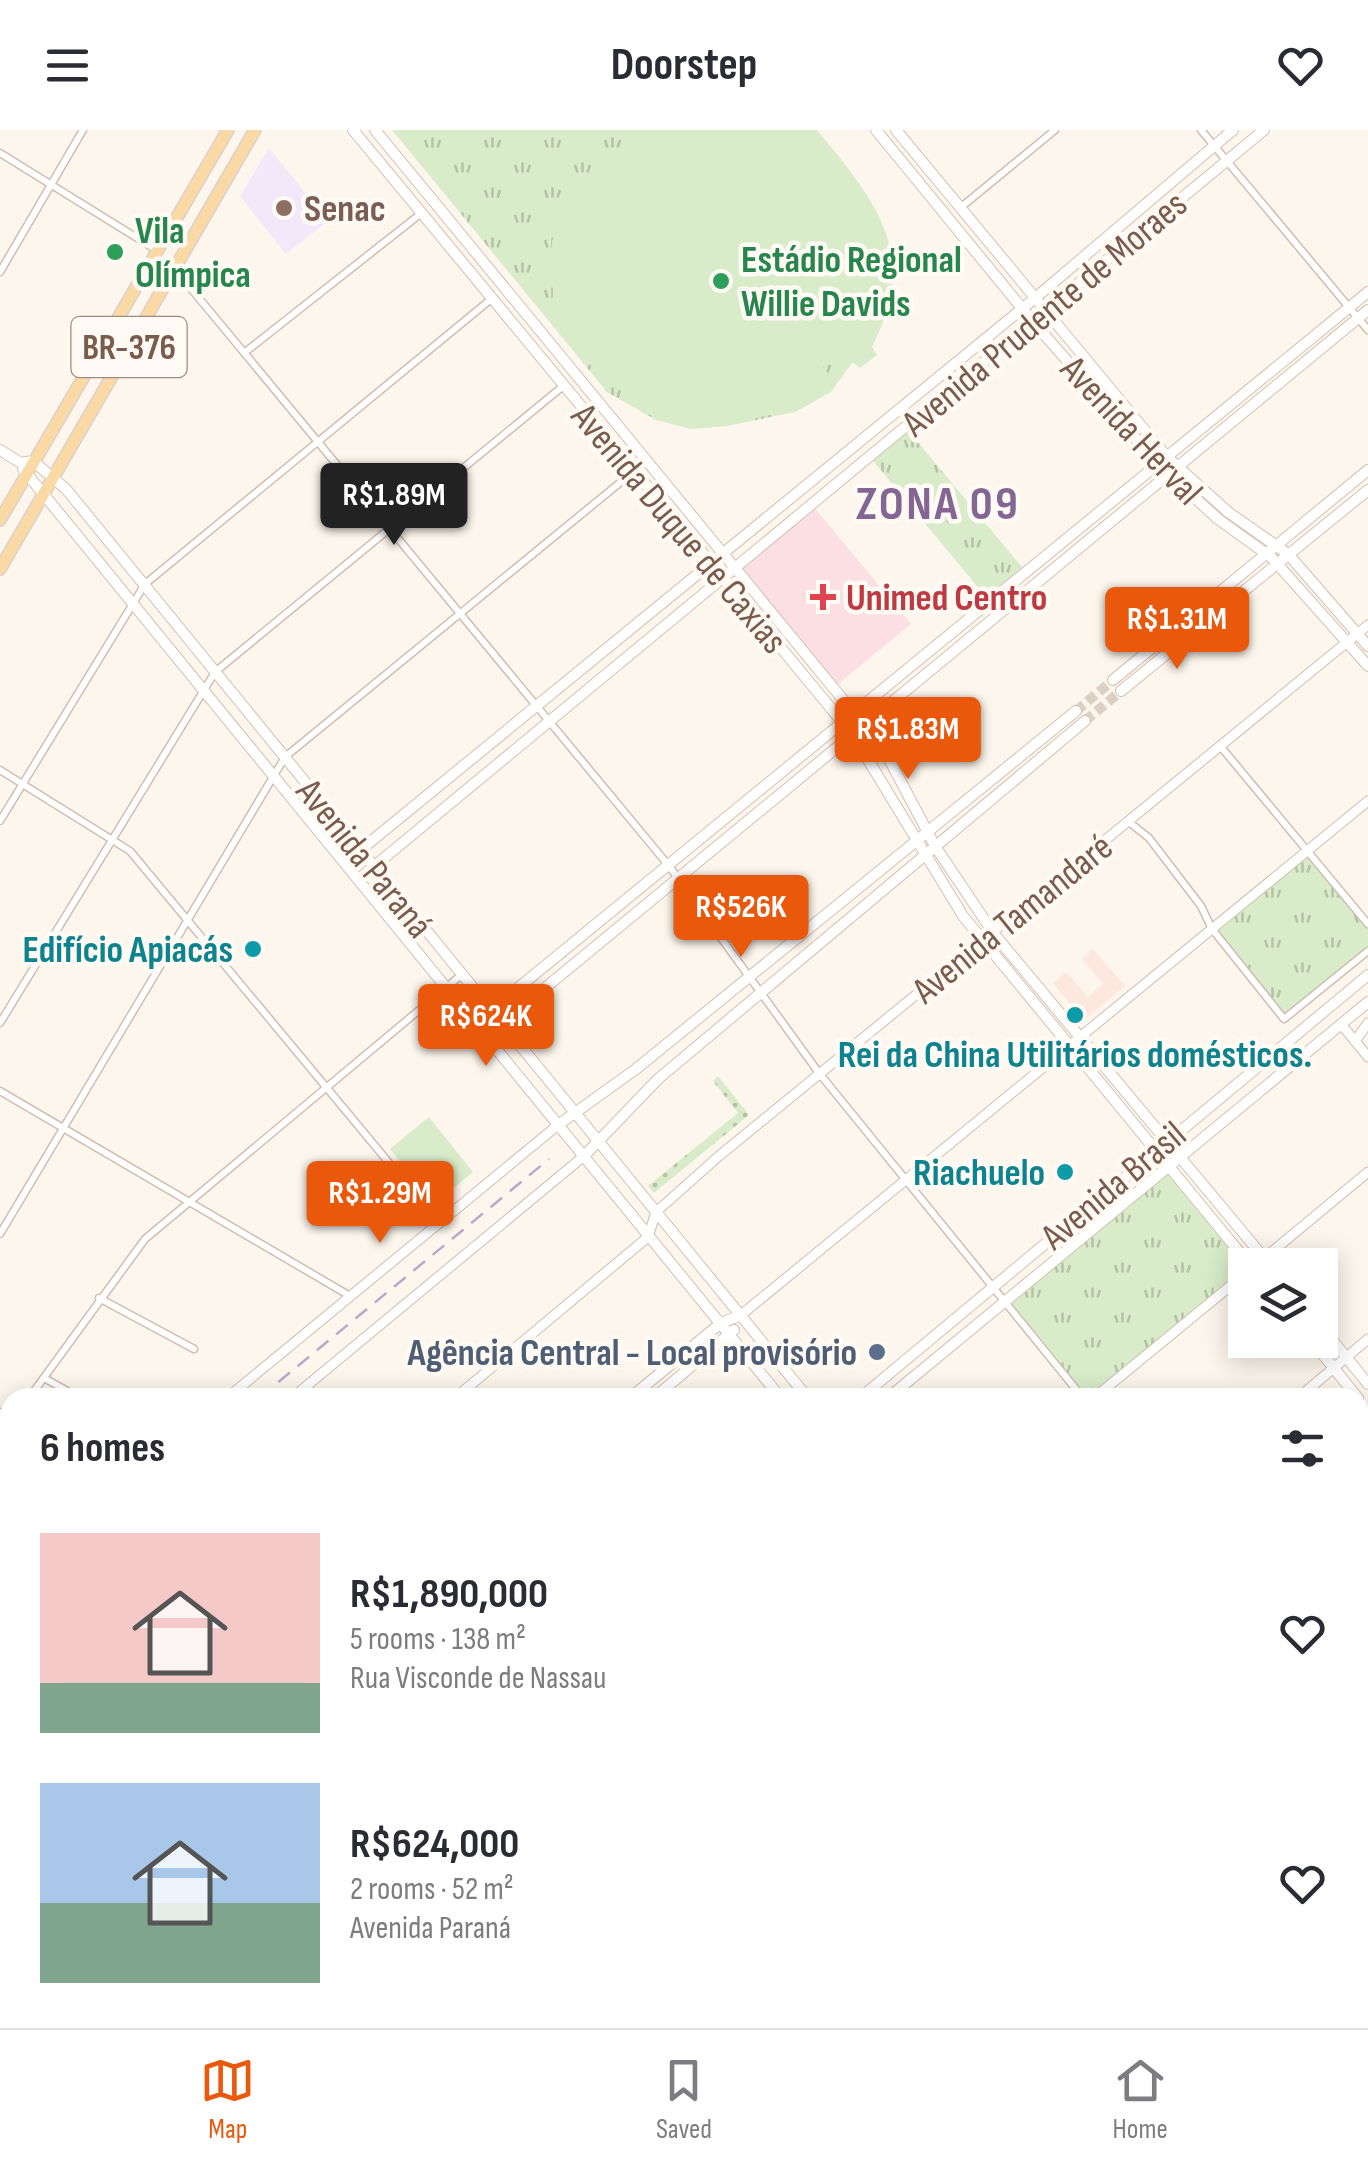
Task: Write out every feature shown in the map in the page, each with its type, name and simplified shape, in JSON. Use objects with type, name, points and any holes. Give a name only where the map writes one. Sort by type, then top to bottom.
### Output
[{"type":"main road","name":"BR-376","points":[[0,569],[256,130]]},
{"type":"main road","name":"Avenida Duque de Caxias","points":[[353,130],[419,215],[842,722],[893,796],[923,855],[983,942],[1218,1226],[1243,1248]]},
{"type":"main road","name":"Avenida Herval","points":[[876,130],[1098,396],[1163,461],[1180,467],[1235,518],[1276,544],[1322,590],[1368,666]]},
{"type":"main road","name":"Avenida Herval","points":[[896,130],[1099,378],[1163,461],[1170,476],[1276,563],[1322,610],[1368,646]]},
{"type":"main road","name":"Avenida Prudente de Moraes","points":[[347,861],[1034,299],[1232,130]]},
{"type":"main road","name":"Avenida Prudente de Moraes","points":[[360,878],[1264,130]]},
{"type":"main road","points":[[378,135],[382,167]]},
{"type":"main road","name":"Avenida Duque de Caxias","points":[[378,135],[854,713],[890,761],[934,846],[994,934],[1169,1139],[1250,1248]]},
{"type":"main road","name":"BR-376","points":[[0,520],[27,466],[225,136]]},
{"type":"main road","points":[[225,136],[241,154]]},
{"type":"main road","points":[[930,170],[932,197]]},
{"type":"main road","points":[[192,187],[214,200]]},
{"type":"main road","points":[[410,204],[440,206]]},
{"type":"main road","points":[[972,245],[996,250]]},
{"type":"main road","points":[[474,1024],[1368,292]]},
{"type":"main road","points":[[500,1024],[1368,310]]},
{"type":"main road","points":[[1098,396],[1099,378]]},
{"type":"main road","points":[[0,450],[27,466]]},
{"type":"main road","name":"Avenida Paraná","points":[[27,466],[54,476],[146,584],[441,953],[800,1388]]},
{"type":"main road","name":"Avenida Paraná","points":[[27,466],[43,494],[347,861],[445,989],[773,1388]]},
{"type":"main road","points":[[1113,680],[1368,470]]},
{"type":"main road","points":[[1122,691],[1368,490]]},
{"type":"main road","points":[[58,512],[73,498]]},
{"type":"main road","points":[[1218,519],[1235,518]]},
{"type":"main road","points":[[1322,590],[1322,610]]},
{"type":"main road","points":[[169,646],[200,653]]},
{"type":"main road","points":[[238,700],[239,730]]},
{"type":"main road","points":[[558,1125],[748,980],[1076,711]]},
{"type":"main road","points":[[584,1156],[658,1079],[1085,721]]},
{"type":"main road","points":[[890,761],[893,796]]},
{"type":"main road","points":[[310,818],[340,825]]},
{"type":"main road","points":[[940,881],[963,890]]},
{"type":"main road","points":[[410,943],[441,953]]},
{"type":"main road","points":[[1026,972],[1034,1004]]},
{"type":"main road","name":"Avenida Brasil","points":[[872,1388],[1368,975]]},
{"type":"main road","name":"Avenida Brasil","points":[[900,1388],[1368,1003]]},
{"type":"main road","points":[[1092,1075],[1125,1089]]},
{"type":"main road","points":[[520,1077],[546,1082]]},
{"type":"main road","points":[[617,1198],[621,1170]]},
{"type":"main road","points":[[1213,1194],[1218,1226]]},
{"type":"main road","points":[[680,1274],[711,1279]]},
{"type":"main road","points":[[642,1388],[721,1323],[741,1315]]},
{"type":"main road","points":[[666,1388],[731,1335],[741,1315]]},
{"type":"main road","points":[[1338,1347],[1368,1384]]},
{"type":"main road","points":[[767,1380],[770,1351]]},
{"type":"main road","points":[[1325,1358],[1350,1388]]},
{"type":"street","points":[[0,272],[84,130]]},
{"type":"street","points":[[960,208],[1055,130]]},
{"type":"street","points":[[1202,130],[1368,330]]},
{"type":"street","points":[[0,153],[155,249]]},
{"type":"street","points":[[244,353],[419,215]]},
{"type":"street","points":[[173,267],[678,878],[748,980],[819,1073],[1075,1388]]},
{"type":"street","points":[[0,821],[146,584],[490,300]]},
{"type":"street","points":[[0,1023],[111,836],[215,672],[562,387]]},
{"type":"street","points":[[0,1234],[285,757],[633,472]]},
{"type":"street","name":"Avenida Tamandaré","points":[[656,1212],[819,1073],[1368,625]]},
{"type":"street","points":[[1221,747],[1368,924]]},
{"type":"street","points":[[0,770],[111,836],[188,916],[440,1223]]},
{"type":"street","points":[[741,1315],[1368,802]]},
{"type":"street","points":[[1130,822],[1149,838],[1202,906],[1212,930],[1284,1019],[1368,951]]},
{"type":"street","points":[[36,1388],[134,1250],[460,976]]},
{"type":"street","points":[[1355,1041],[1368,1022]]},
{"type":"street","points":[[1341,1024],[1368,1057]]},
{"type":"street","points":[[0,1090],[350,1296]]},
{"type":"street","points":[[239,1388],[558,1125]]},
{"type":"street","points":[[304,1388],[584,1156]]},
{"type":"street","points":[[1278,1248],[1368,1172]]},
{"type":"street","points":[[467,1388],[648,1237],[656,1212]]},
{"type":"street","points":[[1106,1388],[1228,1288]]},
{"type":"street","points":[[99,1298],[194,1349]]},
{"type":"street","points":[[1310,1388],[1368,1339]]},
{"type":"street","points":[[44,1378],[62,1388]]},
{"type":"shaded area","name":"Senac","points":[[269,148],[328,221],[286,254],[240,196]]},
{"type":"shaded area","name":"Unimed Centro","points":[[812,505],[911,624],[833,688],[735,569]]},
{"type":"shaded area","points":[[1093,949],[1125,986],[1084,1020],[1053,983],[1066,972],[1088,997],[1103,984],[1082,959]]},
{"type":"green space","name":"Estádio Regional Willie Davids","points":[[392,130],[808,130],[860,352],[831,392],[795,412],[691,429],[656,420],[607,392]]},
{"type":"green space","name":"Estádio Regional Willie Davids","points":[[652,130],[817,130],[873,206],[892,256],[886,314],[872,347],[877,355],[860,368],[839,352],[823,367],[836,382],[814,402],[753,419],[698,425],[676,424],[651,413],[607,381],[562,328],[553,307],[552,241],[583,179],[604,185],[627,152]]},
{"type":"green space","points":[[906,428],[1027,573],[991,603],[870,457]]},
{"type":"green space","points":[[1307,851],[1368,924],[1368,951],[1284,1019],[1212,929]]},
{"type":"green space","points":[[718,1076],[749,1115],[654,1193],[648,1186],[738,1113],[713,1081]]},
{"type":"green space","points":[[429,1117],[473,1172],[434,1204],[390,1149]]},
{"type":"green space","points":[[1169,1166],[1232,1248],[1228,1248],[1228,1288],[1105,1388],[1076,1388],[1004,1302]]},
{"type":"tunnel","points":[[1076,711],[1113,680]]},
{"type":"tunnel","points":[[1085,721],[1121,691]]},
{"type":"railway","points":[[271,1388],[549,1159]]},
{"type":"place","name":"Senac","points":[[284,208]]},
{"type":"place","name":"Vila Olímpica","points":[[115,252]]},
{"type":"place","name":"Estádio Regional Willie Davids","points":[[721,281]]},
{"type":"place","name":"Unimed Centro","points":[[823,597]]},
{"type":"place","name":"Edifício Apiacás","points":[[253,949]]},
{"type":"place","name":"Rei da China Utilitários domésticos.","points":[[1075,1015]]},
{"type":"place","name":"Riachuelo","points":[[1065,1172]]},
{"type":"place","name":"Agência Central - Local provisório","points":[[877,1352]]},
{"type":"district","name":"ZONA 09","points":[[938,502]]}]
